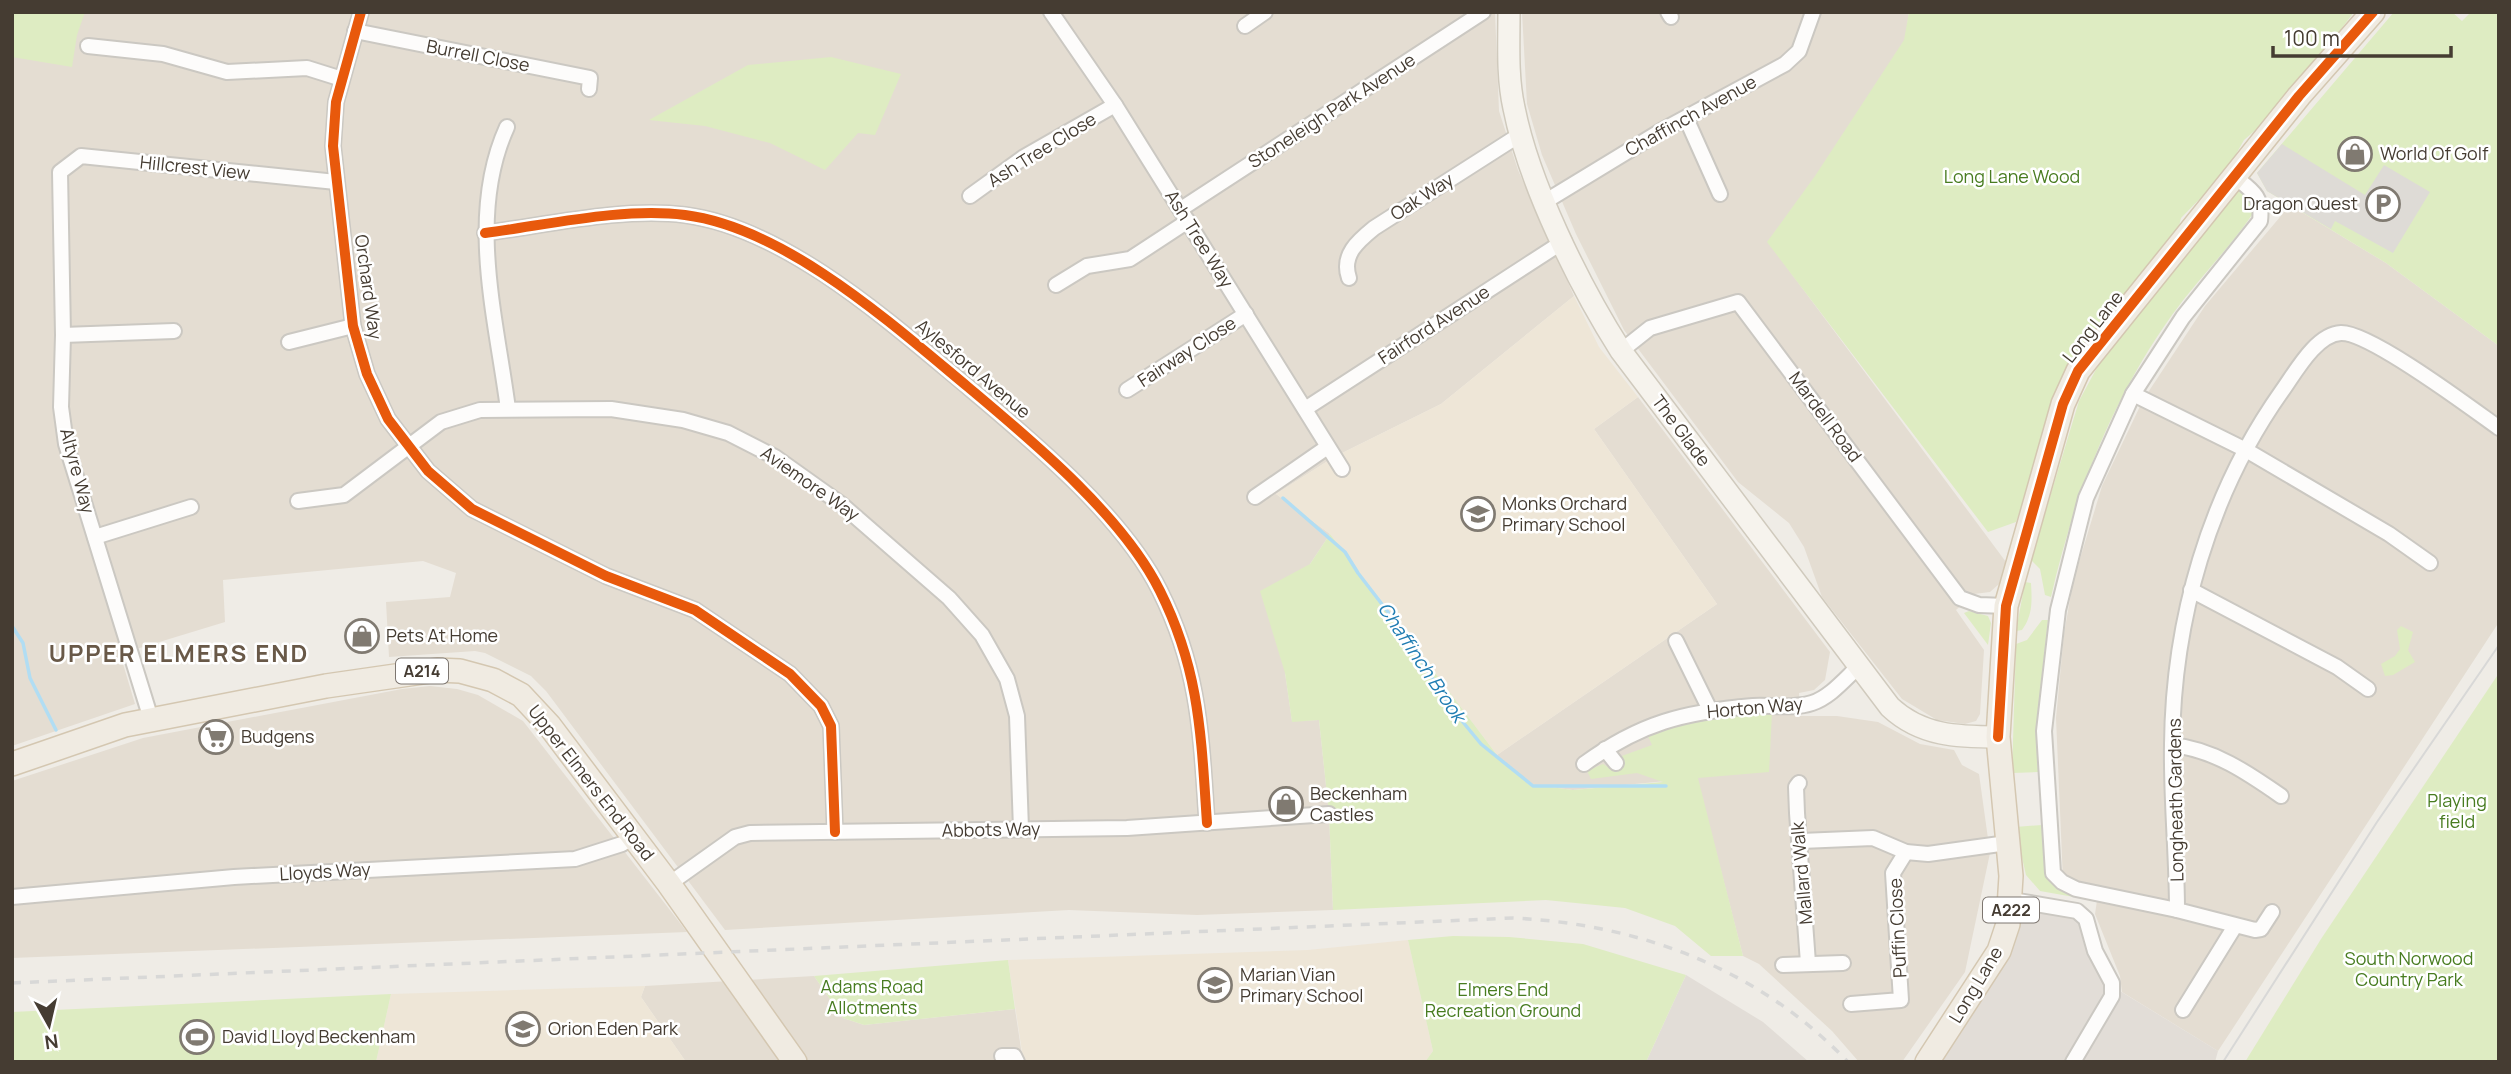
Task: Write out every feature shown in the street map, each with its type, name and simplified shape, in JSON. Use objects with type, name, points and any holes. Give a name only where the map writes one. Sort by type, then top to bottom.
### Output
[{"type":"main road","name":"Long Lane","points":[[1927,1062],[1999,951],[2012,900],[1998,737],[2006,606],[2063,404],[2078,371],[2299,96],[2373,12]]},
{"type":"main road","name":"Upper Elmers End Road","points":[[12,764],[102,732],[151,719],[383,676],[437,670],[471,673],[502,684],[529,701],[669,884],[794,1062]]},
{"type":"street","name":"Orchard Way","points":[[361,12],[342,79],[333,125],[353,326],[376,396],[408,447],[443,486],[484,516],[589,569],[695,610],[782,667],[821,706],[833,737],[835,832]]},
{"type":"street","name":"Ash Tree Way","points":[[1051,12],[1115,105],[1305,409],[1326,448],[1342,469]]},
{"type":"street","points":[[1245,26],[1265,12]]},
{"type":"street","name":"Stoneleigh Park Avenue","points":[[1056,285],[1087,266],[1130,259],[1184,215],[1483,12]]},
{"type":"street","name":"The Glade","points":[[1509,12],[1512,99],[1521,134],[1564,242],[1600,317],[1621,351],[1890,707],[1910,723],[1933,733],[1960,737],[1998,737]]},
{"type":"street","name":"Chaffinch Avenue","points":[[1546,201],[1686,118],[1790,61],[1799,51],[1813,12]]},
{"type":"street","name":"Burrell Close","points":[[355,31],[590,78],[589,89]]},
{"type":"street","points":[[88,46],[163,54],[227,72],[307,68],[342,79]]},
{"type":"street","name":"Ash Tree Close","points":[[970,196],[1024,157],[1115,105]]},
{"type":"street","points":[[1686,118],[1720,194]]},
{"type":"street","points":[[507,127],[489,178],[485,233],[508,409]]},
{"type":"street","name":"Oak Way","points":[[1349,278],[1346,269],[1350,255],[1355,244],[1364,236],[1521,134]]},
{"type":"street","name":"Hillcrest View","points":[[60,172],[81,156],[337,182]]},
{"type":"street","name":"Altyre Way","points":[[60,172],[63,335],[61,407],[66,444],[151,719]]},
{"type":"street","name":"Longheath Gardens","points":[[2235,177],[2256,194],[2262,205],[2259,221],[2183,317],[2133,394],[2086,498],[2058,610],[2044,732],[2053,873],[2076,888],[2235,926],[2261,929],[2272,912]]},
{"type":"street","name":"Aylesford Avenue","points":[[485,233],[619,216],[684,215],[706,219],[780,250],[814,269],[893,325],[1023,434],[1106,517],[1151,576],[1170,613],[1193,678],[1200,715],[1207,823]]},
{"type":"street","name":"Fairford Avenue","points":[[1305,409],[1564,242]]},
{"type":"street","name":"Mardell Road","points":[[1621,351],[1642,333],[1738,302],[1960,598],[1979,605],[2006,606]]},
{"type":"street","name":"Fairway Close","points":[[1127,390],[1246,314]]},
{"type":"street","points":[[289,342],[353,326]]},
{"type":"street","points":[[63,335],[174,331]]},
{"type":"street","name":"Longheath Gardens","points":[[2177,910],[2172,745],[2179,653],[2191,590],[2206,533],[2246,450],[2272,405],[2318,344],[2330,335],[2343,333],[2369,343],[2499,428]]},
{"type":"street","points":[[2133,394],[2246,450],[2389,534],[2430,563]]},
{"type":"street","name":"Aviemore Way","points":[[298,501],[344,495],[441,422],[457,415],[508,409],[611,409],[646,412],[713,428],[775,457],[873,529],[967,618],[996,657],[1007,679],[1020,740],[1021,828]]},
{"type":"street","points":[[1255,497],[1326,448]]},
{"type":"street","points":[[95,537],[191,507]]},
{"type":"street","points":[[2191,590],[2337,667],[2368,689]]},
{"type":"street","points":[[1676,641],[1710,710]]},
{"type":"street","name":"Horton Way","points":[[1584,764],[1651,723],[1710,710],[1809,704],[1833,690],[1858,667]]},
{"type":"street","points":[[2172,745],[2191,747],[2242,769],[2281,796]]},
{"type":"street","points":[[1605,749],[1616,763]]},
{"type":"street","name":"Mallard Walk","points":[[1799,783],[1796,787],[1797,813],[1808,963]]},
{"type":"street","name":"Abbots Way","points":[[669,884],[742,834],[1114,828],[1329,814]]},
{"type":"street","name":"Lloyds Way","points":[[12,897],[234,877],[575,859],[622,844],[634,837]]},
{"type":"street","points":[[1801,841],[1873,838],[1906,852],[1928,854],[2007,843]]},
{"type":"street","name":"Puffin Close","points":[[1850,1004],[1901,1000],[1893,873],[1906,852]]},
{"type":"street","points":[[2012,900],[2077,911],[2086,919],[2095,951],[2112,983],[2112,996],[2073,1062]]},
{"type":"street","points":[[2183,1010],[2235,926]]},
{"type":"street","points":[[1783,965],[1843,963]]},
{"type":"street","points":[[1002,1056],[1014,1056],[1017,1062]]},
{"type":"shaded area","points":[[12,12],[1495,12],[1499,111],[1518,170],[1574,296],[1441,404],[1334,457],[1276,494],[1330,534],[1310,564],[1285,673],[1292,721],[1319,720],[1329,814],[1333,910],[1197,915],[1069,910],[725,930],[546,691],[531,676],[485,653],[475,651],[389,657],[386,602],[450,597],[456,573],[423,561],[223,580],[225,622],[120,654],[135,704],[12,746]]},
{"type":"shaded area","points":[[1522,12],[1909,12],[1905,40],[1816,176],[1768,242],[2006,562],[1999,584],[1990,592],[1974,594],[1956,610],[1984,650],[1980,714],[1976,721],[1965,724],[1937,720],[1902,699],[1822,597],[1804,547],[1789,523],[1738,482],[1624,330],[1576,234],[1542,155],[1527,104]]},
{"type":"shaded area","points":[[2282,144],[2365,195],[2384,165],[2430,192],[2393,253],[2335,221],[2331,229],[2267,191],[2257,173]]},
{"type":"shaded area","points":[[2290,205],[2386,263],[2499,346],[2499,622],[2218,1051],[2122,992],[2120,976],[2095,914],[2099,887],[2063,880],[2056,718],[2064,634],[2073,582],[2102,486],[2143,400],[2205,306]]},
{"type":"shaded area","name":"Monks Orchard Primary School","points":[[1574,296],[1599,347],[1638,397],[1594,429],[1717,604],[1497,755],[1330,534],[1276,494],[1334,457],[1441,404]]},
{"type":"shaded area","points":[[1638,397],[1830,652],[1825,680],[1814,690],[1799,693],[1800,716],[1837,716],[1878,722],[1920,744],[1954,750],[1962,765],[1979,774],[1990,853],[1965,972],[1902,1062],[1859,1062],[1832,1031],[1759,964],[1743,956],[1697,778],[1573,790],[1528,784],[1497,755],[1717,604],[1594,429]]},
{"type":"shaded area","points":[[430,686],[478,695],[523,721],[687,932],[12,958],[12,781],[143,738]]},
{"type":"shaded area","points":[[2034,909],[2067,913],[2078,919],[2102,980],[2218,1051],[2215,1062],[1937,1062],[2020,916]]},
{"type":"shaded area","name":"Marian Vian Primary School","points":[[1408,940],[1433,1051],[1425,1062],[1028,1062],[1023,1058],[1008,960],[1308,950]]},
{"type":"shaded area","points":[[1686,975],[1763,1022],[1809,1062],[1646,1062]]},
{"type":"shaded area","points":[[814,976],[843,1018],[864,1025],[1015,1009],[1023,1062],[686,1062],[641,997],[645,986]]},
{"type":"shaded area","name":"Orion Eden Park","points":[[645,986],[641,997],[686,1062],[376,1062],[391,994]]},
{"type":"green space","points":[[12,12],[85,12],[77,35],[72,67],[12,57]]},
{"type":"green space","name":"Long Lane Wood","points":[[1909,12],[2354,12],[2281,108],[2244,140],[2226,172],[2181,218],[2176,239],[2074,355],[2016,522],[1988,532],[1767,242],[1815,176],[1904,40]]},
{"type":"green space","points":[[2394,12],[2452,12],[2462,21],[2471,12],[2499,12],[2499,346],[2386,263],[2267,191],[2257,173]]},
{"type":"green space","points":[[831,57],[901,74],[875,135],[858,133],[825,170],[770,143],[705,126],[649,120],[748,65]]},
{"type":"green space","points":[[2238,191],[2250,200],[2252,215],[2172,315],[2131,380],[2083,486],[2051,597],[2045,595],[2040,569],[2031,560],[2079,401],[2100,362]]},
{"type":"green space","points":[[1330,534],[1497,755],[1528,784],[1573,790],[1663,782],[1637,773],[1591,779],[1587,771],[1603,764],[1615,772],[1624,767],[1619,757],[1652,745],[1647,734],[1662,729],[1709,718],[1772,713],[1769,772],[1698,778],[1743,956],[1711,956],[1675,926],[1625,908],[1546,900],[1333,910],[1329,814],[1319,720],[1292,722],[1285,673],[1260,591],[1310,564]]},
{"type":"green space","points":[[2025,582],[2031,583],[2031,608],[2026,624],[2022,630],[2016,631]]},
{"type":"green space","points":[[1969,611],[1988,616],[1991,623],[1988,645],[1964,613]]},
{"type":"green space","points":[[2042,620],[2048,620],[2036,731],[2038,772],[2012,773],[2016,644],[2027,640]]},
{"type":"green space","points":[[2401,626],[2413,632],[2408,650],[2415,662],[2393,675],[2385,676],[2381,664],[2395,656],[2400,649],[2397,630]]},
{"type":"green space","name":"South Norwood Country Park","points":[[2499,673],[2499,1062],[2245,1062],[2321,939]]},
{"type":"green space","points":[[2042,825],[2046,867],[2055,883],[2074,897],[2040,891],[2026,875],[2015,827]]},
{"type":"green space","name":"Elmers End Recreation Ground","points":[[1453,936],[1509,937],[1583,944],[1686,975],[1646,1062],[1425,1062],[1433,1051],[1408,940]]},
{"type":"green space","name":"Adams Road Allotments","points":[[1008,960],[1015,1009],[864,1025],[843,1018],[814,976]]},
{"type":"green space","name":"David Lloyd Beckenham","points":[[391,994],[376,1062],[12,1062],[12,1012]]},
{"type":"waterway","name":"Chaffinch Brook","points":[[1283,498],[1345,552],[1408,638],[1448,704],[1481,744],[1533,786],[1666,786]]},
{"type":"waterway","points":[[12,626],[23,643],[30,678],[56,730]]},
{"type":"tram line","points":[[2223,1062],[2377,822],[2499,645]]},
{"type":"railway","points":[[12,983],[1513,918],[1606,930],[1695,957],[1776,1001],[1813,1029],[1848,1062]]},
{"type":"cycle path","points":[[361,12],[336,102],[333,146],[353,326],[367,374],[388,419],[428,471],[472,509],[606,576],[695,610],[790,674],[821,706],[831,726],[835,832]]},
{"type":"cycle path","points":[[1998,737],[2006,606],[2063,404],[2078,371],[2299,96],[2373,12]]},
{"type":"cycle path","points":[[485,233],[636,213],[685,215],[723,224],[761,238],[799,259],[836,282],[906,335],[1047,455],[1100,507],[1144,563],[1173,620],[1191,677],[1200,732],[1207,823]]},
{"type":"place","name":"World Of Golf","points":[[2355,154]]},
{"type":"place","name":"Dragon Quest","points":[[2383,204]]},
{"type":"place","name":"Monks Orchard Primary School","points":[[1478,514]]},
{"type":"place","name":"Pets At Home","points":[[362,636]]},
{"type":"place","name":"Budgens","points":[[216,737]]},
{"type":"place","name":"Beckenham Castles","points":[[1286,804]]},
{"type":"place","name":"Marian Vian Primary School","points":[[1215,985]]},
{"type":"place","name":"Orion Eden Park","points":[[523,1029]]},
{"type":"place","name":"David Lloyd Beckenham","points":[[197,1037]]},
{"type":"district","name":"UPPER ELMERS END","points":[[179,654]]},
{"type":"park label","name":"Playing field","points":[[2457,811]]}]
